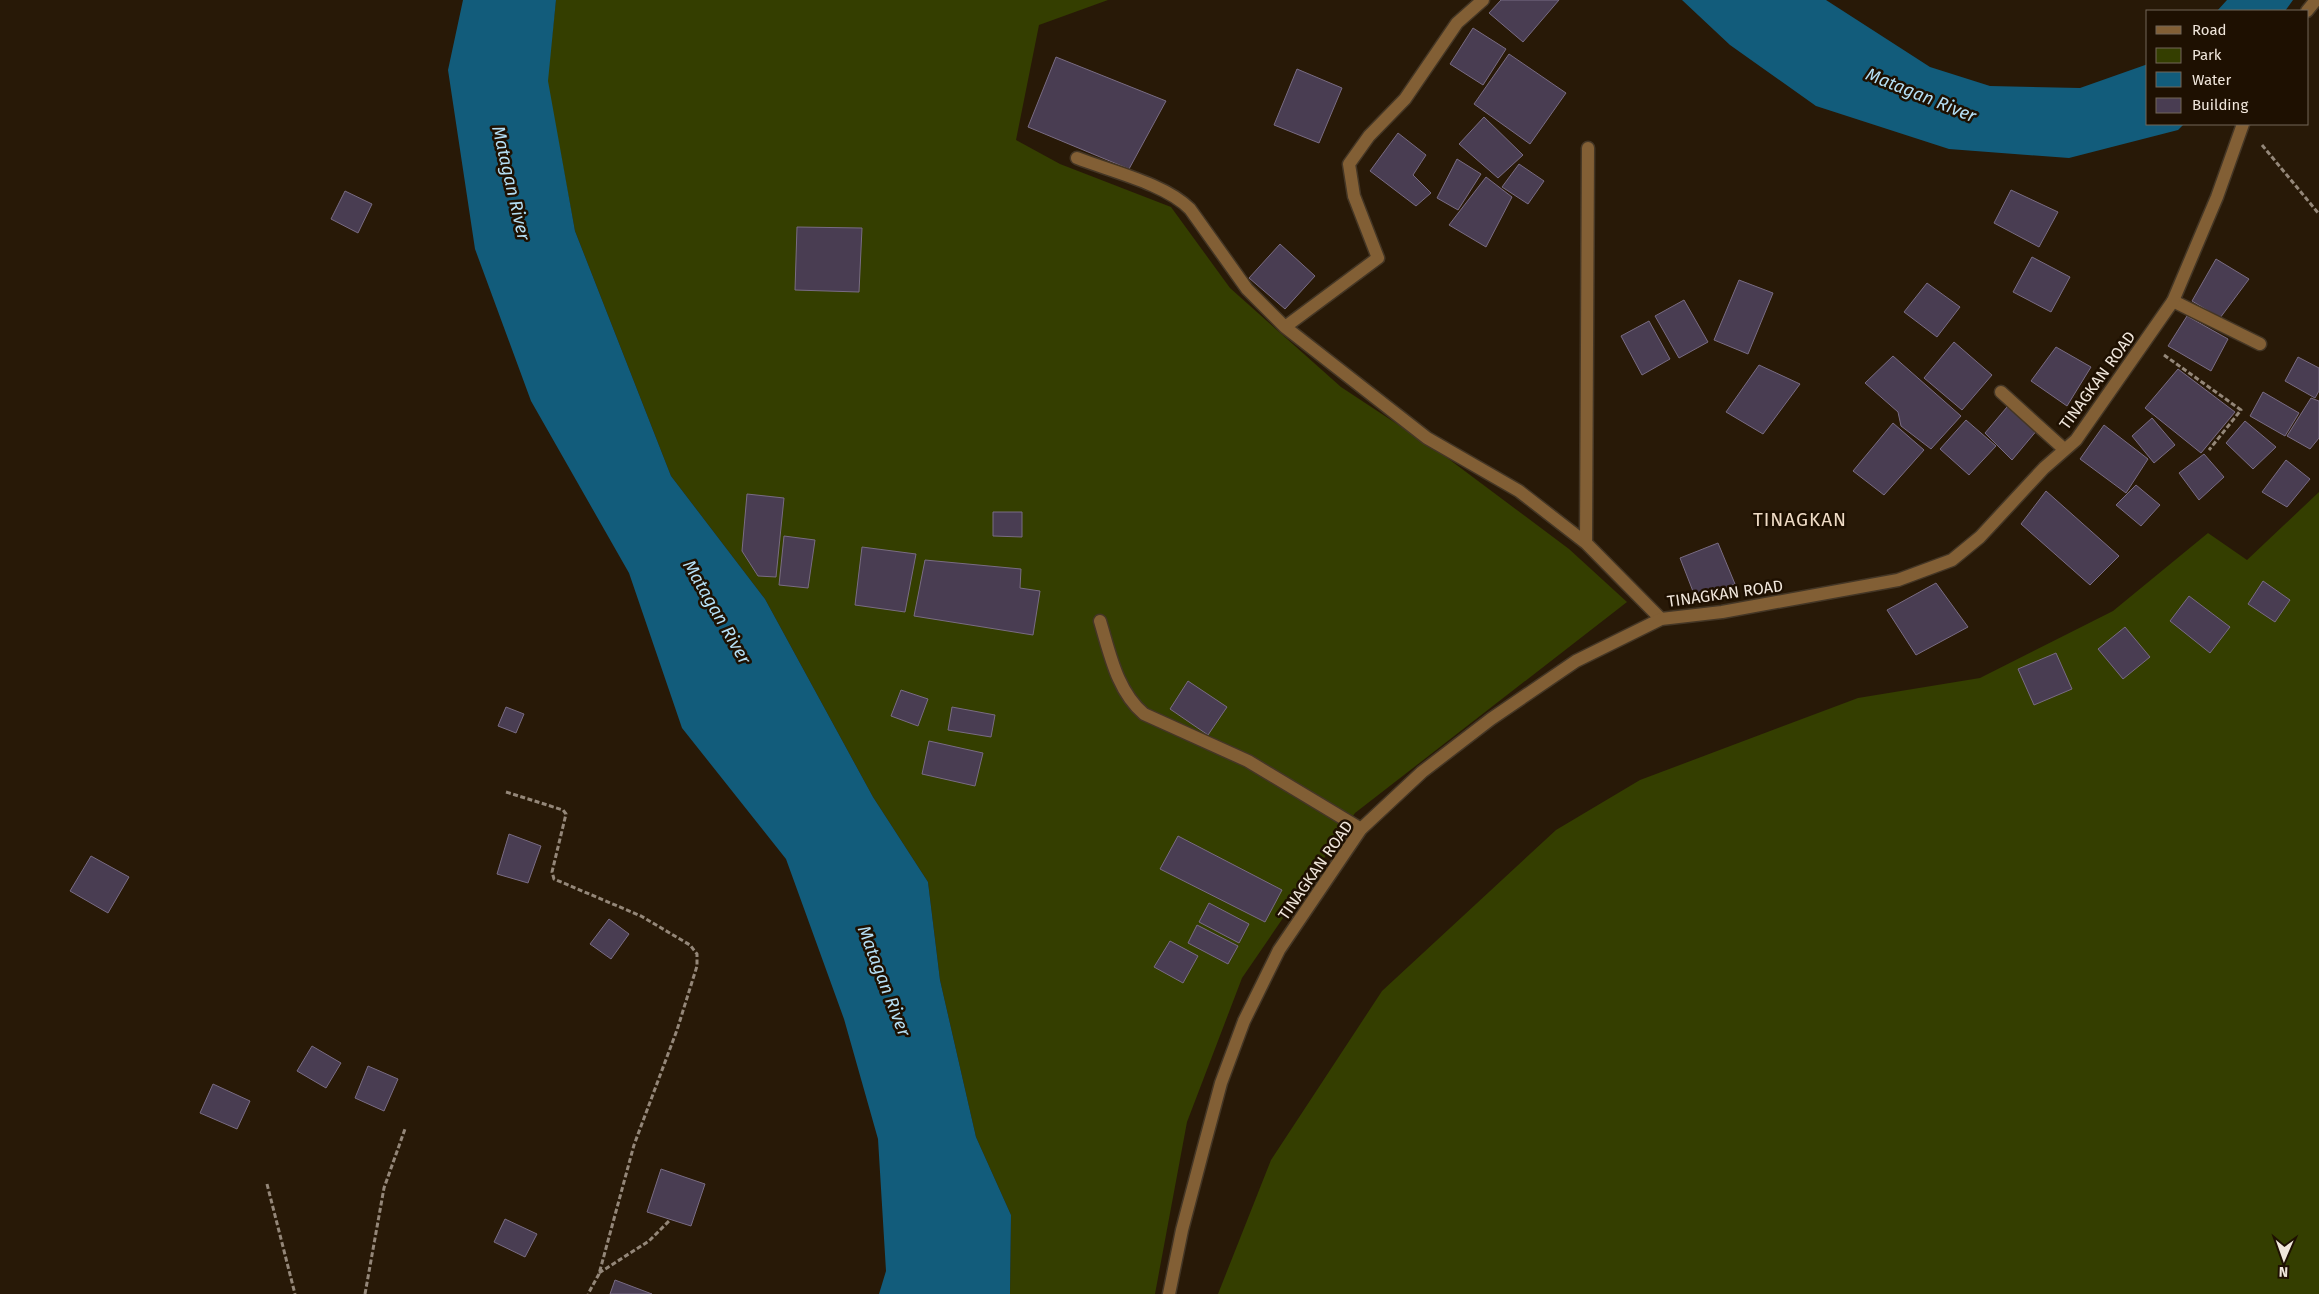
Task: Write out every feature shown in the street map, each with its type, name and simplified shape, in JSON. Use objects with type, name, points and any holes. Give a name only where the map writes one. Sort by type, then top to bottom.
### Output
[{"type":"street","points":[[1285,327],[1378,258],[1354,196],[1349,164],[1369,136],[1405,99],[1457,23],[1483,0]]},
{"type":"street","points":[[2308,10],[2316,0]]},
{"type":"street","name":"TINAGKAN ROAD","points":[[1169,1294],[1182,1230],[1202,1150],[1221,1083],[1244,1021],[1279,950],[1361,829],[1422,772],[1491,719],[1576,661],[1660,619],[1722,612],[1898,580],[1952,560],[1980,537],[2064,449],[2076,440],[2122,371],[2146,342],[2173,301],[2217,197],[2243,125]]},
{"type":"street","points":[[1586,543],[1588,148]]},
{"type":"street","points":[[1077,158],[1167,192],[1185,204],[1247,289],[1285,327],[1427,438],[1519,491],[1586,543],[1660,619]]},
{"type":"street","points":[[2173,301],[2260,344]]},
{"type":"street","points":[[2001,392],[2064,449]]},
{"type":"street","points":[[1100,621],[1121,686],[1135,707],[1144,714],[1248,761],[1361,829]]},
{"type":"path","points":[[2256,139],[2319,214]]},
{"type":"path","points":[[2146,342],[2241,410],[2209,450]]},
{"type":"path","points":[[506,792],[563,810],[566,814],[552,872],[554,879],[641,916],[690,945],[697,954],[697,966],[678,1030],[634,1145],[598,1274],[588,1294]]},
{"type":"path","points":[[365,1294],[384,1188],[405,1129]]},
{"type":"path","points":[[267,1184],[296,1294]]},
{"type":"path","points":[[598,1274],[649,1241],[669,1221]]},
{"type":"green space","points":[[556,0],[1108,0],[1039,25],[1016,140],[1060,164],[1171,207],[1230,288],[1341,387],[1438,451],[1569,549],[1627,602],[1355,813],[1242,978],[1187,1122],[1155,1294],[1010,1294],[1011,1215],[976,1137],[940,980],[928,882],[873,797],[765,599],[671,476],[575,231],[547,81]]},
{"type":"green space","points":[[2319,492],[2319,1294],[1218,1294],[1271,1160],[1382,991],[1556,830],[1640,780],[1858,698],[1980,678],[2113,611],[2208,533],[2247,560]]},
{"type":"water","name":"Matagan River","points":[[463,0],[556,0],[548,81],[575,231],[671,476],[765,599],[873,797],[928,882],[940,980],[976,1137],[1011,1215],[1010,1294],[879,1294],[886,1271],[878,1139],[844,1019],[786,859],[682,728],[629,573],[531,401],[475,249],[448,70]]},
{"type":"water","name":"Matagan River","points":[[1682,0],[1826,0],[1930,67],[1990,86],[2080,88],[2146,65],[2146,125],[2183,125],[2178,130],[2069,158],[1949,149],[1816,106],[1730,45]]},
{"type":"water","points":[[2227,0],[2293,0],[2286,10],[2218,10]]},
{"type":"building","points":[[1501,0],[1559,0],[1523,42],[1489,13]]},
{"type":"building","points":[[1473,28],[1506,49],[1483,85],[1450,64]]},
{"type":"building","points":[[1509,54],[1566,93],[1530,144],[1474,104]]},
{"type":"building","points":[[1056,57],[1166,101],[1129,169],[1028,127]]},
{"type":"building","points":[[1297,69],[1342,88],[1319,143],[1274,125]]},
{"type":"building","points":[[1484,117],[1523,155],[1498,178],[1459,144]]},
{"type":"building","points":[[1398,133],[1426,155],[1413,175],[1431,193],[1416,206],[1370,171]]},
{"type":"building","points":[[1457,159],[1481,174],[1458,210],[1437,198]]},
{"type":"building","points":[[1519,164],[1544,181],[1528,204],[1502,187]]},
{"type":"building","points":[[1486,177],[1512,197],[1486,247],[1449,225]]},
{"type":"building","points":[[2011,190],[2058,212],[2039,247],[1994,223]]},
{"type":"building","points":[[345,191],[372,204],[358,233],[331,219]]},
{"type":"building","points":[[797,227],[862,228],[859,292],[795,290]]},
{"type":"building","points":[[1280,244],[1315,276],[1285,309],[1249,278]]},
{"type":"building","points":[[2032,257],[2070,277],[2051,312],[2013,292]]},
{"type":"building","points":[[2216,259],[2249,279],[2220,318],[2192,301]]},
{"type":"building","points":[[1739,280],[1773,293],[1748,354],[1714,340]]},
{"type":"building","points":[[1927,283],[1960,307],[1937,337],[1904,312]]},
{"type":"building","points":[[1684,300],[1708,342],[1679,358],[1655,316]]},
{"type":"building","points":[[2187,316],[2228,339],[2211,371],[2168,346]]},
{"type":"building","points":[[1649,321],[1670,359],[1642,375],[1621,336]]},
{"type":"building","points":[[1954,342],[1992,375],[1962,410],[1924,378]]},
{"type":"building","points":[[2056,347],[2091,367],[2067,406],[2031,381]]},
{"type":"building","points":[[1893,356],[1961,416],[1931,449],[1901,426],[1898,412],[1865,383]]},
{"type":"building","points":[[2298,357],[2319,368],[2319,391],[2315,398],[2285,381]]},
{"type":"building","points":[[1759,365],[1800,384],[1763,434],[1726,412]]},
{"type":"building","points":[[2178,369],[2235,412],[2201,453],[2145,408]]},
{"type":"building","points":[[2263,392],[2299,413],[2285,436],[2250,416]]},
{"type":"building","points":[[2311,398],[2319,401],[2319,438],[2310,449],[2287,436]]},
{"type":"building","points":[[2007,407],[2038,429],[2012,460],[1985,433]]},
{"type":"building","points":[[2152,418],[2175,445],[2154,463],[2132,436]]},
{"type":"building","points":[[1966,420],[1996,446],[1969,475],[1940,449]]},
{"type":"building","points":[[2245,421],[2276,447],[2253,469],[2226,443]]},
{"type":"building","points":[[1893,423],[1924,450],[1884,495],[1853,471]]},
{"type":"building","points":[[2104,425],[2148,459],[2126,493],[2080,459]]},
{"type":"building","points":[[2204,454],[2224,477],[2199,500],[2179,473]]},
{"type":"building","points":[[2286,460],[2310,479],[2287,507],[2262,492]]},
{"type":"building","points":[[2136,485],[2160,505],[2141,526],[2116,505]]},
{"type":"building","points":[[2046,491],[2119,556],[2090,585],[2021,524]]},
{"type":"building","points":[[747,494],[784,498],[776,577],[758,576],[742,551]]},
{"type":"building","points":[[993,512],[1022,512],[1022,537],[993,536]]},
{"type":"building","points":[[784,536],[815,540],[808,588],[779,585]]},
{"type":"building","points":[[1718,543],[1735,584],[1696,599],[1680,558]]},
{"type":"building","points":[[862,547],[916,554],[905,612],[855,605]]},
{"type":"building","points":[[925,560],[1021,569],[1020,588],[1040,591],[1033,635],[914,616]]},
{"type":"building","points":[[2263,581],[2290,600],[2275,622],[2248,604]]},
{"type":"building","points":[[1936,583],[1968,627],[1916,655],[1887,610]]},
{"type":"building","points":[[2189,596],[2230,627],[2210,653],[2170,621]]},
{"type":"building","points":[[2125,627],[2150,657],[2123,679],[2098,649]]},
{"type":"building","points":[[2056,653],[2072,689],[2034,705],[2018,669]]},
{"type":"building","points":[[1188,681],[1227,707],[1208,735],[1170,709]]},
{"type":"building","points":[[901,690],[928,699],[918,726],[891,716]]},
{"type":"building","points":[[506,707],[524,714],[516,733],[498,726]]},
{"type":"building","points":[[952,707],[995,715],[991,737],[948,730]]},
{"type":"building","points":[[929,741],[983,753],[975,786],[922,774]]},
{"type":"building","points":[[509,834],[541,846],[528,883],[497,874]]},
{"type":"building","points":[[1178,836],[1282,890],[1265,922],[1160,869]]},
{"type":"building","points":[[91,856],[129,877],[108,913],[70,891]]},
{"type":"building","points":[[1209,903],[1249,924],[1239,943],[1199,922]]},
{"type":"building","points":[[609,919],[629,934],[611,959],[590,944]]},
{"type":"building","points":[[1197,925],[1238,946],[1228,964],[1188,943]]},
{"type":"building","points":[[1170,941],[1198,956],[1183,983],[1154,967]]},
{"type":"building","points":[[312,1046],[341,1063],[326,1088],[297,1071]]},
{"type":"building","points":[[368,1066],[398,1079],[384,1111],[355,1098]]},
{"type":"building","points":[[213,1084],[250,1101],[237,1129],[200,1113]]},
{"type":"building","points":[[661,1169],[705,1184],[691,1226],[647,1212]]},
{"type":"building","points":[[505,1219],[537,1234],[525,1257],[494,1242]]},
{"type":"building","points":[[615,1280],[652,1294],[610,1294]]},
{"type":"district","name":"TINAGKAN","points":[[1800,519]]}]
